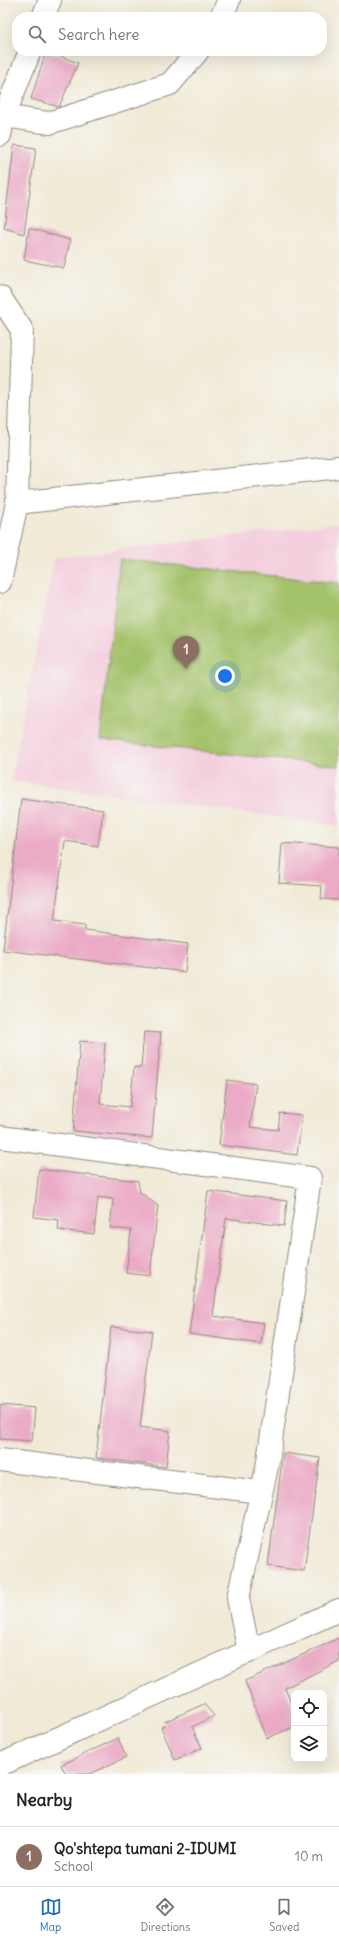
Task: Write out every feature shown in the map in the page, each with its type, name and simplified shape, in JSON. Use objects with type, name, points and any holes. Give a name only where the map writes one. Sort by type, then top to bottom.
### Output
[{"type":"street","points":[[45,12],[50,0]]},
{"type":"street","points":[[223,12],[229,0]]},
{"type":"street","points":[[28,56],[2,126],[49,123],[170,84],[194,56]]},
{"type":"street","points":[[0,297],[22,330],[17,503],[0,582]]},
{"type":"street","points":[[17,503],[339,467]]},
{"type":"street","points":[[0,1137],[310,1178],[267,1467],[238,1598],[248,1652]]},
{"type":"street","points":[[0,1460],[261,1492]]},
{"type":"street","points":[[0,1765],[339,1610]]},
{"type":"shaded area","points":[[339,523],[339,826],[11,781],[54,558]]},
{"type":"green space","points":[[120,559],[339,583],[339,766],[100,740]]},
{"type":"building","points":[[44,56],[59,56],[78,63],[59,107],[31,99]]},
{"type":"building","points":[[14,145],[36,148],[24,234],[4,228]]},
{"type":"building","points":[[29,228],[70,240],[64,268],[24,260]]},
{"type":"building","points":[[21,799],[103,810],[98,846],[65,841],[54,921],[85,925],[85,930],[188,944],[185,972],[3,950]]},
{"type":"building","points":[[282,843],[339,847],[339,900],[321,899],[322,886],[279,883]]},
{"type":"building","points":[[144,1032],[161,1033],[152,1138],[73,1131],[80,1041],[105,1043],[100,1104],[130,1107],[134,1067],[141,1068]]},
{"type":"building","points":[[227,1080],[256,1084],[250,1127],[278,1130],[280,1113],[302,1115],[297,1155],[219,1145]]},
{"type":"building","points":[[39,1169],[138,1181],[140,1192],[158,1206],[150,1276],[126,1273],[131,1230],[110,1228],[113,1199],[98,1197],[94,1234],[58,1230],[59,1220],[34,1217]]},
{"type":"building","points":[[208,1191],[287,1201],[284,1226],[226,1218],[213,1316],[264,1323],[261,1344],[189,1334]]},
{"type":"building","points":[[111,1327],[152,1331],[140,1427],[170,1431],[166,1467],[96,1458]]},
{"type":"building","points":[[0,1405],[35,1408],[32,1441],[0,1439]]},
{"type":"building","points":[[283,1453],[320,1458],[304,1571],[268,1566]]},
{"type":"building","points":[[339,1638],[339,1661],[285,1688],[291,1703],[291,1728],[267,1738],[245,1681]]},
{"type":"building","points":[[204,1704],[214,1716],[192,1727],[202,1748],[175,1760],[161,1727],[165,1725],[164,1722]]},
{"type":"building","points":[[118,1738],[126,1757],[90,1774],[66,1774],[61,1765]]},
{"type":"place","name":"Qo'shtepa tumani 2-IDUMI","points":[[186,669]]}]
